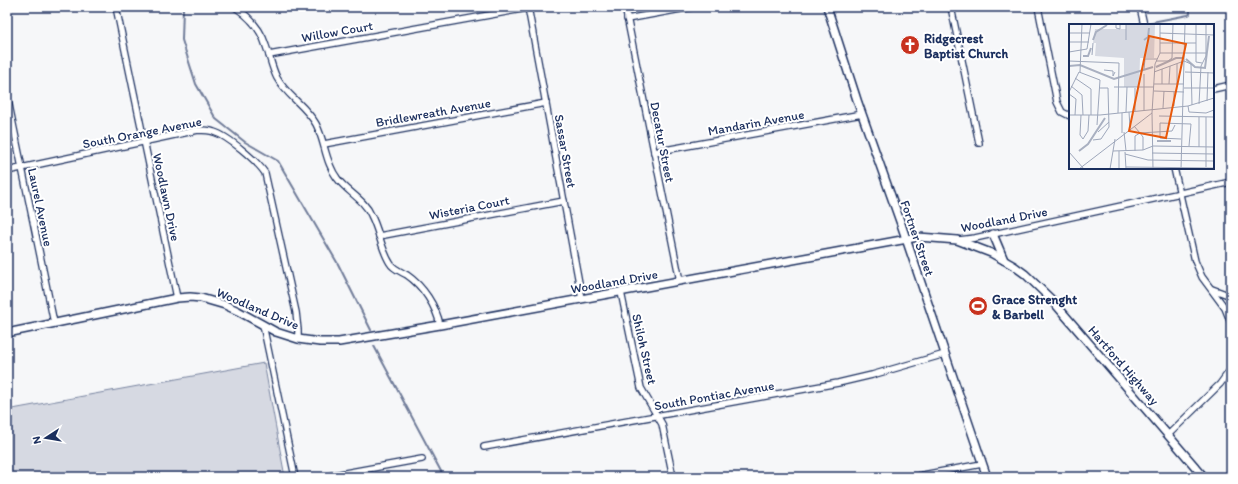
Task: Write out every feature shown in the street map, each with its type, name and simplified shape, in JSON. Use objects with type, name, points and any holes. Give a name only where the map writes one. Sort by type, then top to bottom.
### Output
[{"type":"main road","name":"Fortner Street","points":[[827,7],[862,114],[987,477]]},
{"type":"main road","points":[[993,234],[1004,260]]},
{"type":"main road","name":"Woodland Drive","points":[[7,333],[177,298],[190,297],[211,300],[238,311],[276,332],[298,339],[320,342],[339,342],[440,325],[918,237],[957,240]]},
{"type":"main road","name":"Hartford Highway","points":[[957,240],[1004,260],[1025,274],[1051,298],[1204,477]]},
{"type":"street","name":"Woodlawn Drive","points":[[116,7],[177,298]]},
{"type":"street","points":[[235,7],[256,25],[266,44],[273,70],[281,84],[296,99],[317,125],[331,169],[337,178],[367,207],[375,223],[390,263],[394,268],[413,280],[427,296],[438,314],[440,325]]},
{"type":"street","name":"Willow Court","points":[[269,55],[528,7]]},
{"type":"street","name":"Sassar Street","points":[[528,7],[582,299]]},
{"type":"street","name":"Decatur Street","points":[[625,7],[680,281]]},
{"type":"street","points":[[627,19],[692,7]]},
{"type":"street","points":[[951,7],[978,144]]},
{"type":"street","points":[[1038,7],[1058,106],[1062,112],[1069,116]]},
{"type":"street","points":[[1140,7],[1144,24]]},
{"type":"street","points":[[1214,89],[1231,85]]},
{"type":"street","name":"Laurel Avenue","points":[[7,95],[54,323]]},
{"type":"street","name":"Bridlewreath Avenue","points":[[324,144],[546,103]]},
{"type":"street","name":"Mandarin Avenue","points":[[654,152],[862,114]]},
{"type":"street","name":"South Orange Avenue","points":[[7,171],[198,130],[213,131],[222,135],[256,161],[265,173],[296,312],[298,339]]},
{"type":"street","points":[[1174,169],[1195,261],[1202,277],[1225,308],[1231,323]]},
{"type":"street","name":"Woodland Drive","points":[[957,240],[993,234],[1231,182]]},
{"type":"street","name":"Wisteria Court","points":[[379,236],[564,201]]},
{"type":"street","points":[[1212,289],[1231,296]]},
{"type":"street","name":"Shiloh Street","points":[[621,292],[640,384],[644,395],[662,424],[673,477]]},
{"type":"street","points":[[263,325],[295,477]]},
{"type":"street","name":"South Pontiac Avenue","points":[[484,447],[838,383],[945,354]]},
{"type":"street","points":[[1168,435],[1223,380],[1231,368]]},
{"type":"street","points":[[1223,380],[1231,378]]},
{"type":"street","points":[[323,477],[422,459]]},
{"type":"street","points":[[912,477],[982,464]]},
{"type":"shaded area","points":[[264,363],[285,477],[7,477],[7,410]]},
{"type":"waterway","points":[[183,7],[182,40],[196,84],[216,119],[245,142],[278,161],[338,264],[371,330]]},
{"type":"waterway","points":[[1147,23],[1188,15],[1190,14],[1190,7]]},
{"type":"waterway","points":[[374,346],[444,477]]},
{"type":"place","name":"Ridgecrest Baptist Church","points":[[910,45]]},
{"type":"place","name":"Grace Strenght & Barbell","points":[[978,306]]}]
